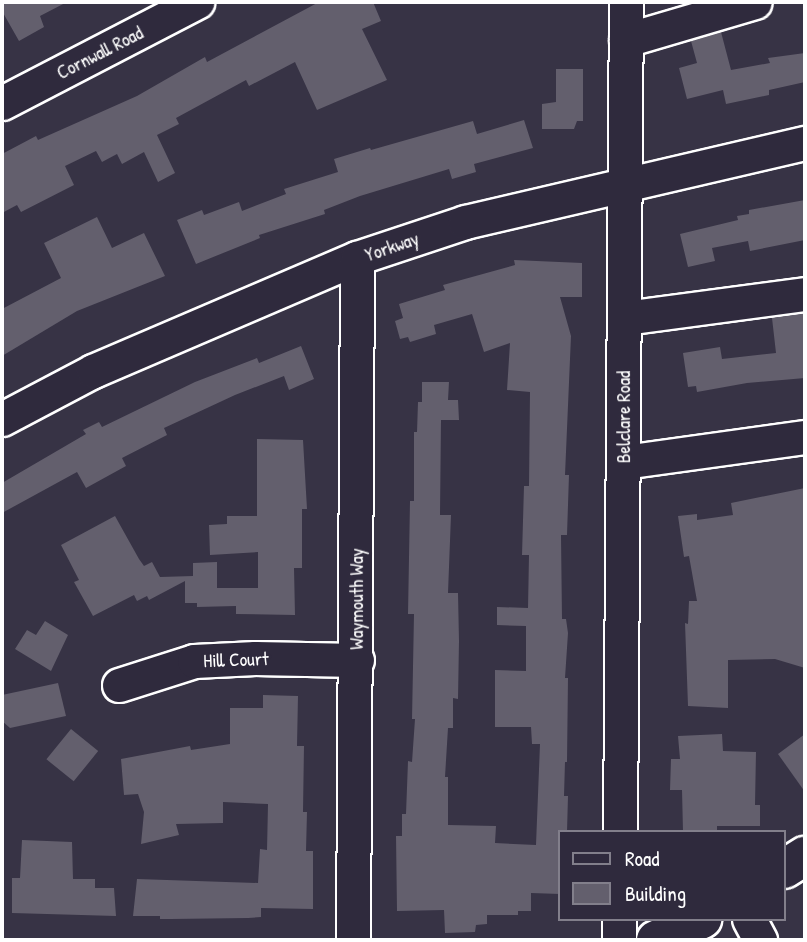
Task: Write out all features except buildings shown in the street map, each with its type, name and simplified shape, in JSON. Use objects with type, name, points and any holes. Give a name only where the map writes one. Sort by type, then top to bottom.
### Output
[{"type":"main road","points":[[786,868],[805,856]]},
{"type":"main road","points":[[656,940],[698,921]]},
{"type":"street","name":"Cornwall Road","points":[[2,103],[197,2]]},
{"type":"street","name":"Belclare Road","points":[[620,830],[627,182],[626,2]]},
{"type":"street","points":[[626,40],[755,2]]},
{"type":"street","name":"Yorkway","points":[[2,419],[93,371],[357,258],[466,222],[627,182],[805,143]]},
{"type":"street","name":"Waymouth Way","points":[[353,940],[357,660],[357,258]]},
{"type":"street","points":[[625,318],[805,294]]},
{"type":"street","points":[[624,462],[805,437]]},
{"type":"street","name":"Hill Court","points":[[119,685],[194,662],[256,658],[357,660]]},
{"type":"street","points":[[619,921],[619,940]]},
{"type":"street","points":[[750,921],[760,940]]}]
